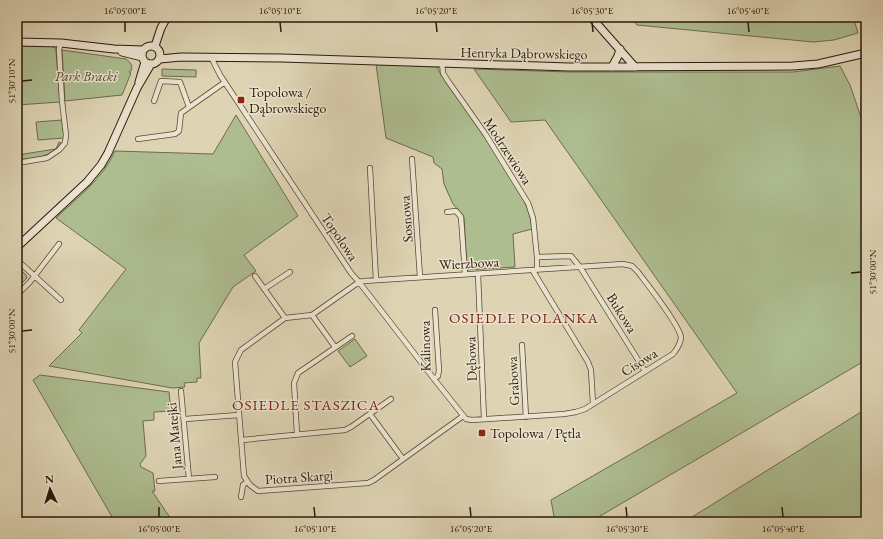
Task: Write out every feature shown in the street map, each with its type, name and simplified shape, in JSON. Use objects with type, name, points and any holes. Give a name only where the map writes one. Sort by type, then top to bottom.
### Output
[{"type":"street","points":[[155,46],[166,17]]},
{"type":"street","points":[[591,17],[635,67]]},
{"type":"street","points":[[17,42],[61,43],[114,49],[146,58],[156,63],[160,56],[158,47],[148,46],[146,58],[137,88],[108,153],[95,173],[17,247]]},
{"type":"street","points":[[17,163],[47,158],[59,150],[65,143],[66,135],[62,101],[59,49],[61,43]]},
{"type":"street","points":[[612,67],[620,49]]},
{"type":"street","name":"Henryka Dąbrowskiego","points":[[160,56],[347,60],[569,68],[793,66],[818,64],[866,53]]},
{"type":"street","name":"Topolowa","points":[[211,57],[212,62],[316,222],[359,282],[464,417]]},
{"type":"street","name":"Modrzewiowa","points":[[442,64],[443,73],[486,135],[528,203],[533,218],[537,257],[535,270]]},
{"type":"street","points":[[154,101],[161,81],[180,82],[189,107]]},
{"type":"street","points":[[138,139],[175,134],[179,131],[181,113],[225,82]]},
{"type":"street","name":"Sosnowa","points":[[412,159],[420,277]]},
{"type":"street","points":[[370,168],[376,280]]},
{"type":"street","points":[[447,212],[456,211],[461,218],[465,274]]},
{"type":"street","points":[[17,295],[30,282],[59,244]]},
{"type":"street","points":[[537,257],[571,256],[580,267]]},
{"type":"street","points":[[17,260],[61,300]]},
{"type":"street","name":"Cisowa","points":[[464,417],[484,419],[576,412],[593,404],[673,354],[679,345],[680,337],[676,324],[632,266],[623,264],[580,267]]},
{"type":"street","name":"Wierzbowa","points":[[359,282],[580,267]]},
{"type":"street","name":"Bukowa","points":[[580,267],[645,371]]},
{"type":"street","points":[[535,270],[588,362],[591,370],[593,404]]},
{"type":"street","points":[[264,289],[290,272]]},
{"type":"street","name":"Dębowa","points":[[478,274],[484,419]]},
{"type":"street","points":[[255,276],[285,318]]},
{"type":"street","name":"Piotra Skargi","points":[[359,282],[312,315],[285,318],[241,350],[235,362],[244,476],[247,482],[253,488],[261,492],[368,482],[374,480],[464,417]]},
{"type":"street","name":"Kalinowa","points":[[434,379],[438,376],[439,370],[435,310]]},
{"type":"street","points":[[312,315],[335,347]]},
{"type":"street","points":[[297,434],[294,383],[298,372],[352,336]]},
{"type":"street","name":"Grabowa","points":[[522,345],[526,417]]},
{"type":"street","name":"Jana Matejki","points":[[181,391],[185,419],[189,479]]},
{"type":"street","points":[[242,440],[345,430],[351,428],[392,399]]},
{"type":"street","points":[[185,419],[239,414]]},
{"type":"street","points":[[370,414],[403,459]]},
{"type":"street","points":[[159,481],[214,477]]},
{"type":"street","points":[[241,497],[243,485],[247,482]]},
{"type":"green space","points":[[630,17],[853,17],[858,33],[834,40],[813,42],[637,25]]},
{"type":"green space","name":"Park Bracki","points":[[17,46],[51,46],[55,48],[60,102],[17,105]]},
{"type":"green space","name":"Park Bracki","points":[[62,50],[126,59],[132,67],[122,95],[65,101]]},
{"type":"green space","points":[[376,64],[437,67],[441,75],[491,146],[519,191],[529,213],[532,229],[513,234],[515,267],[467,270],[464,217],[453,204],[444,184],[442,169],[434,163],[433,157],[386,138]]},
{"type":"green space","points":[[840,66],[850,85],[866,132],[866,360],[590,522],[555,522],[551,500],[737,393],[545,120],[511,122],[474,69],[569,72],[793,72]]},
{"type":"green space","points":[[162,69],[196,70],[196,77],[162,76]]},
{"type":"green space","points":[[236,115],[298,216],[244,255],[256,271],[233,287],[199,343],[201,378],[197,378],[197,382],[184,383],[185,387],[172,388],[49,366],[82,333],[79,330],[126,269],[56,218],[97,179],[110,161],[115,151],[213,154]]},
{"type":"green space","points":[[62,120],[64,138],[38,140],[36,122]]},
{"type":"green space","points":[[56,149],[42,156],[17,160],[17,155]]},
{"type":"green space","points":[[17,266],[27,278],[17,286]]},
{"type":"green space","points":[[355,339],[367,356],[350,367],[338,351]]},
{"type":"green space","points":[[40,375],[169,392],[171,411],[154,412],[154,420],[143,421],[146,456],[140,464],[141,467],[153,473],[155,491],[152,491],[173,522],[115,522],[33,380]]},
{"type":"green space","points":[[866,409],[866,522],[684,522]]},
{"type":"place","name":"Topolowa / Dąbrowskiego","points":[[241,100]]},
{"type":"place","name":"Topolowa / Pętla","points":[[482,433]]},
{"type":"district","name":"OSIEDLE POLANKA","points":[[524,318]]},
{"type":"district","name":"OSIEDLE STASZICA","points":[[306,405]]}]
